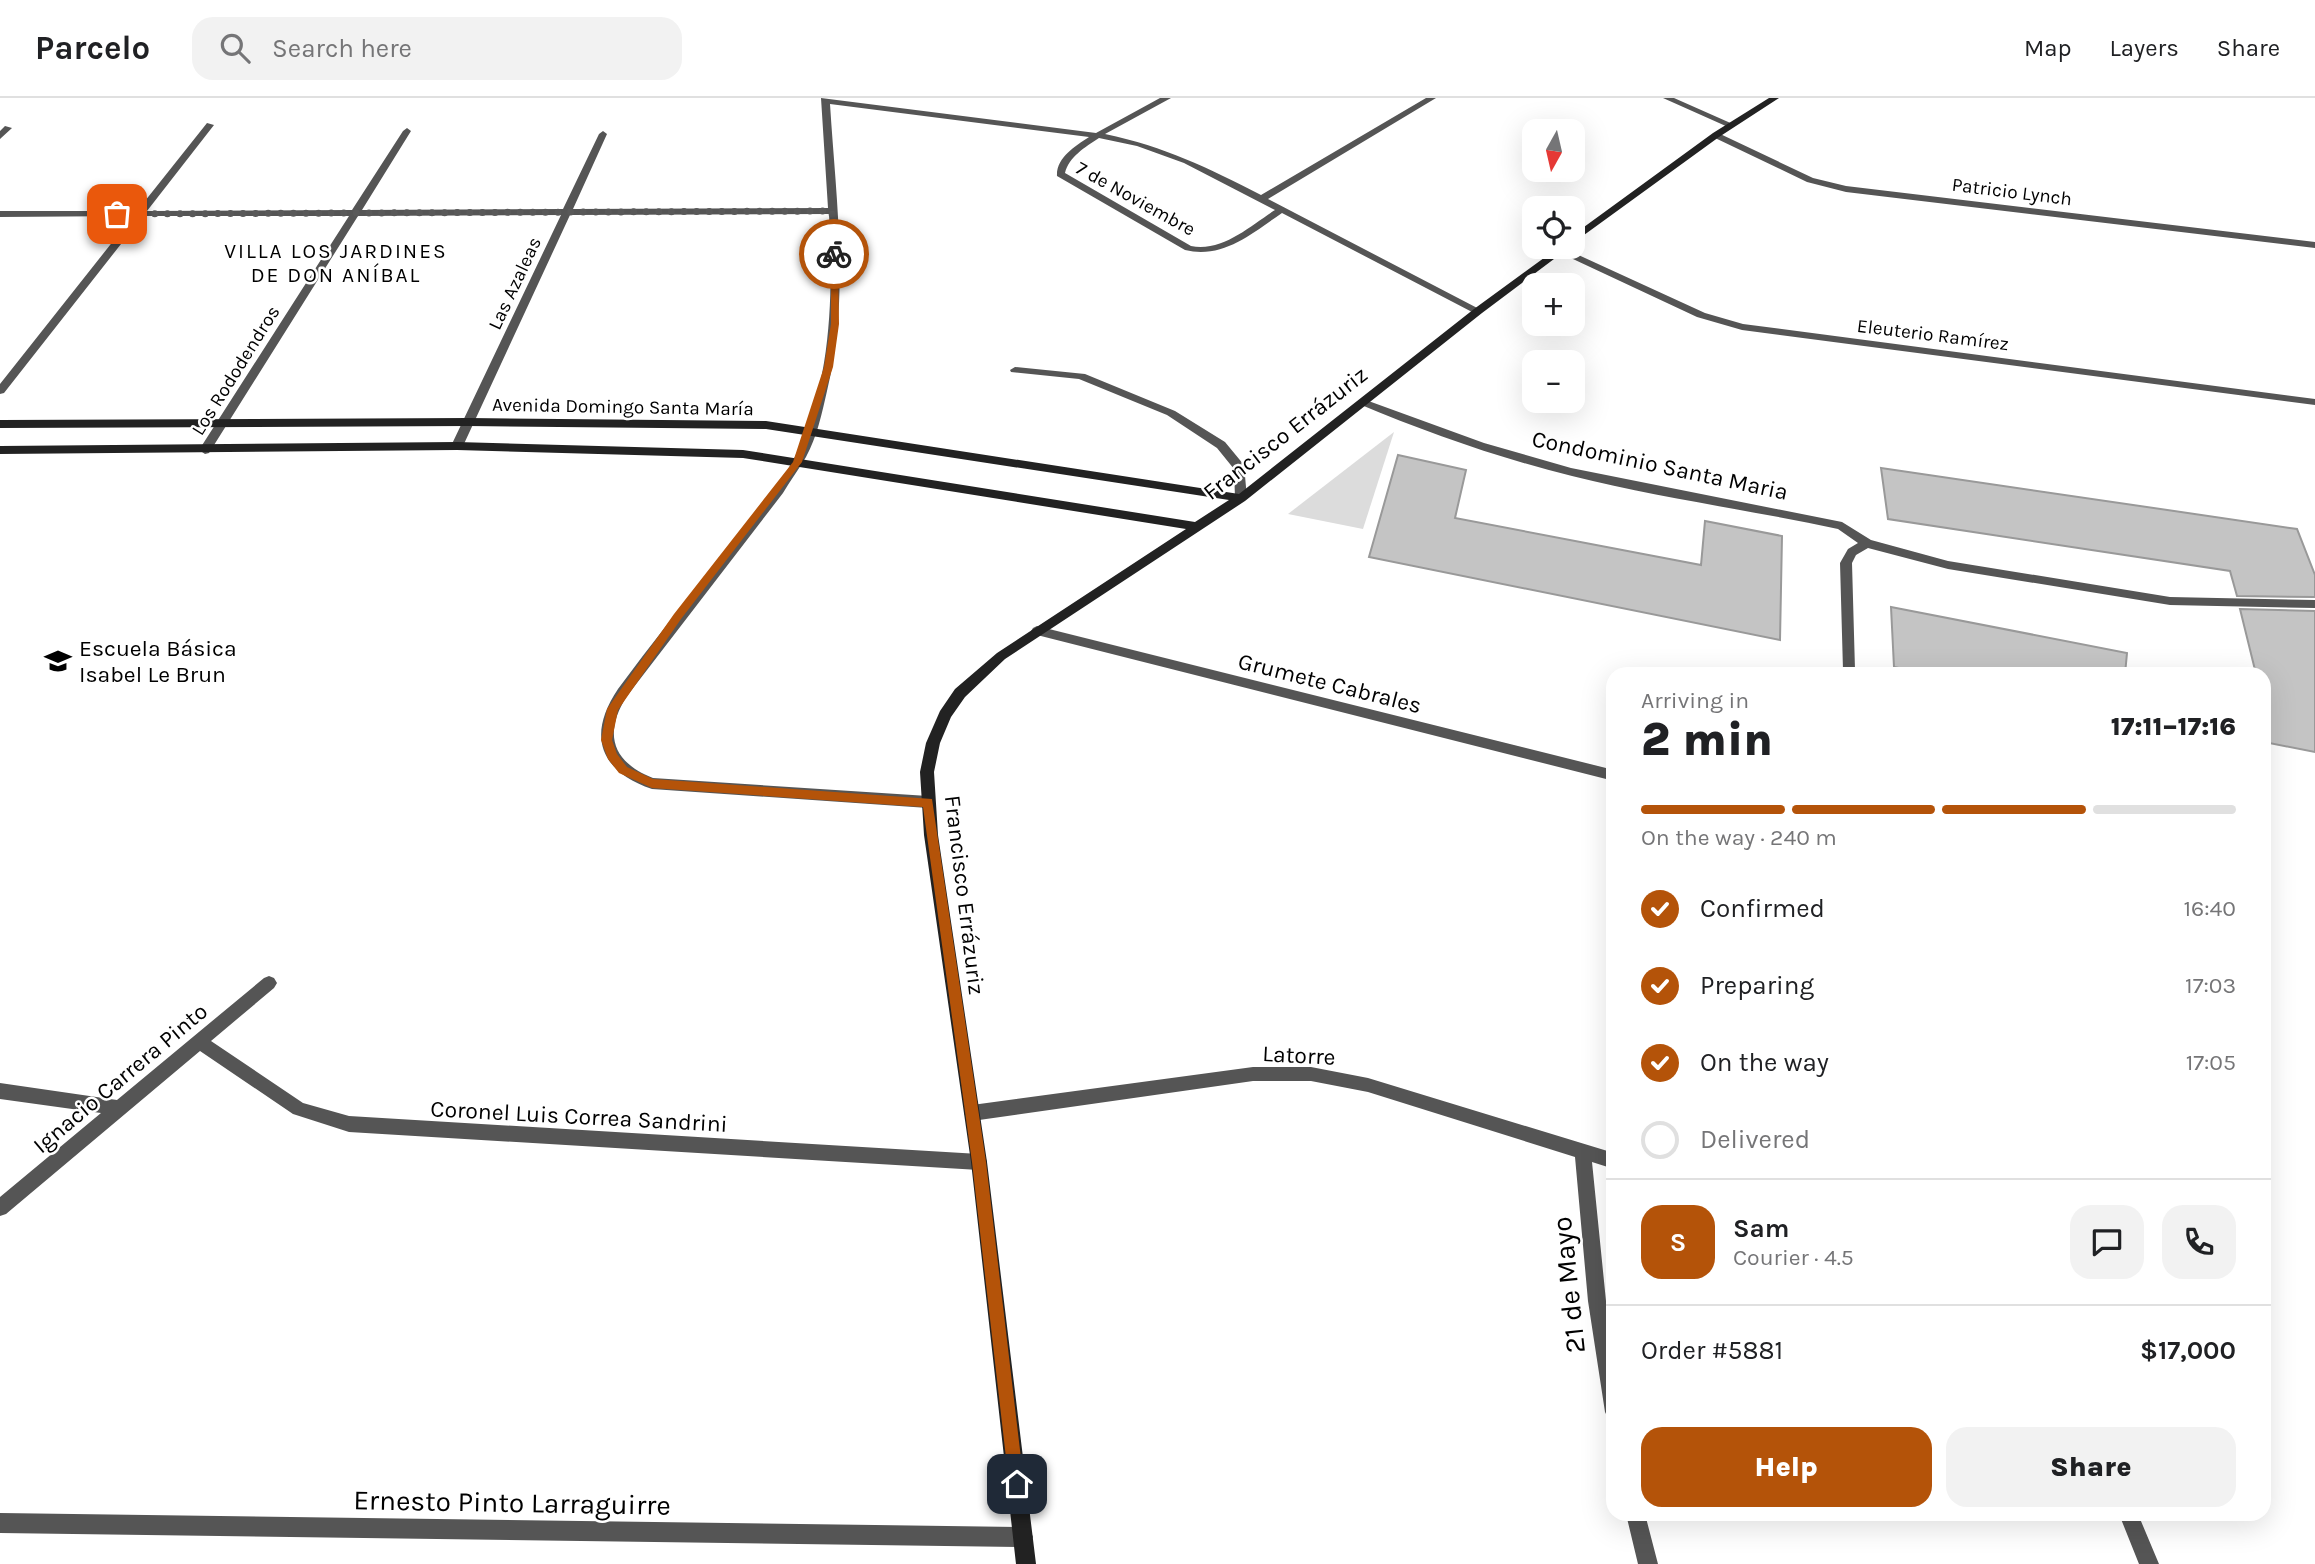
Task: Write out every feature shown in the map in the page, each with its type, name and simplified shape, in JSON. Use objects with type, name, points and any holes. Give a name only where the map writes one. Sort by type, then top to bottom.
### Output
[{"type":"street","points":[[1095,135],[1167,98]]},
{"type":"street","points":[[1261,199],[1432,98]]},
{"type":"street","points":[[1667,98],[1731,125]]},
{"type":"street","points":[[1585,231],[1716,135],[1775,98]]},
{"type":"street","points":[[825,100],[835,324],[829,367],[810,430],[797,462],[678,616],[612,709],[607,740],[612,756],[623,770],[636,778],[668,786],[928,802]]},
{"type":"street","name":"7 de Noviembre","points":[[825,100],[1095,135],[1159,150],[1282,209],[1478,311]]},
{"type":"street","points":[[0,391],[210,125]]},
{"type":"street","points":[[0,136],[8,128]]},
{"type":"street","name":"Los Rododendros","points":[[205,450],[407,131]]},
{"type":"street","name":"Las Azaleas","points":[[457,446],[603,134]]},
{"type":"street","name":"7 de Noviembre","points":[[1095,135],[1062,163],[1060,174],[1188,248],[1203,252],[1217,249],[1282,209]]},
{"type":"street","name":"Patricio Lynch","points":[[1716,135],[1810,180],[1846,189],[2315,245]]},
{"type":"street","points":[[0,214],[832,211]]},
{"type":"street","name":"Francisco Errázuriz","points":[[1026,1564],[979,1162],[928,802],[927,772],[933,743],[945,715],[979,673],[1037,631],[1241,498],[1548,259]]},
{"type":"street","name":"Eleuterio Ramírez","points":[[1585,259],[1700,315],[1742,327],[2315,402]]},
{"type":"street","points":[[1015,370],[1081,376],[1171,413],[1222,445],[1240,468],[1241,498]]},
{"type":"street","name":"Condominio Santa Maria","points":[[1363,402],[1437,433],[1491,449],[1600,479],[1842,526],[1867,543],[1948,565],[2170,601],[2315,604]]},
{"type":"street","name":"Avenida Domingo Santa María","points":[[0,424],[715,422],[810,430],[1241,498]]},
{"type":"street","name":"Avenida Domingo Santa María","points":[[0,450],[457,446],[743,454],[1199,527]]},
{"type":"street","points":[[1849,667],[1846,563],[1852,552],[1867,543]]},
{"type":"street","name":"Grumete Cabrales","points":[[1037,631],[1606,774]]},
{"type":"street","name":"Ignacio Carrera Pinto","points":[[0,1208],[269,983]]},
{"type":"street","name":"Coronel Luis Correa Sandrini","points":[[200,1042],[299,1109],[349,1125],[979,1162]]},
{"type":"street","name":"Latorre","points":[[972,1113],[1253,1074],[1311,1074],[1368,1086],[1606,1158]]},
{"type":"street","points":[[0,1091],[120,1108]]},
{"type":"street","name":"21 de Mayo","points":[[1583,1151],[1597,1301],[1606,1360]]},
{"type":"street","points":[[1638,1521],[1648,1564]]},
{"type":"street","points":[[2131,1521],[2149,1564]]},
{"type":"street","name":"Ernesto Pinto Larraguirre","points":[[0,1524],[1023,1537]]},
{"type":"shaded area","points":[[1394,432],[1363,529],[1288,514]]},
{"type":"building","points":[[1398,455],[1466,470],[1455,518],[1701,565],[1705,521],[1782,536],[1780,640],[1369,557]]},
{"type":"building","points":[[1881,468],[2297,529],[2315,575],[2315,597],[2237,596],[2230,571],[1888,519]]},
{"type":"building","points":[[1891,607],[2127,653],[2126,667],[1894,667]]},
{"type":"building","points":[[2240,609],[2315,611],[2315,752],[2271,743],[2271,667],[2254,667]]},
{"type":"way so far","points":[[117,214],[832,211],[834,254]]},
{"type":"place","name":"Escuela Básica Isabel Le Brun","points":[[58,661]]},
{"type":"district","name":"VILLA LOS JARDINES DE DON ANÍBAL","points":[[336,263]]},
{"type":"route","points":[[834,254],[835,324],[829,367],[821,398],[797,462],[678,616],[612,709],[607,724],[607,740],[612,756],[623,770],[652,783],[928,802],[979,1162],[1017,1484]]}]
